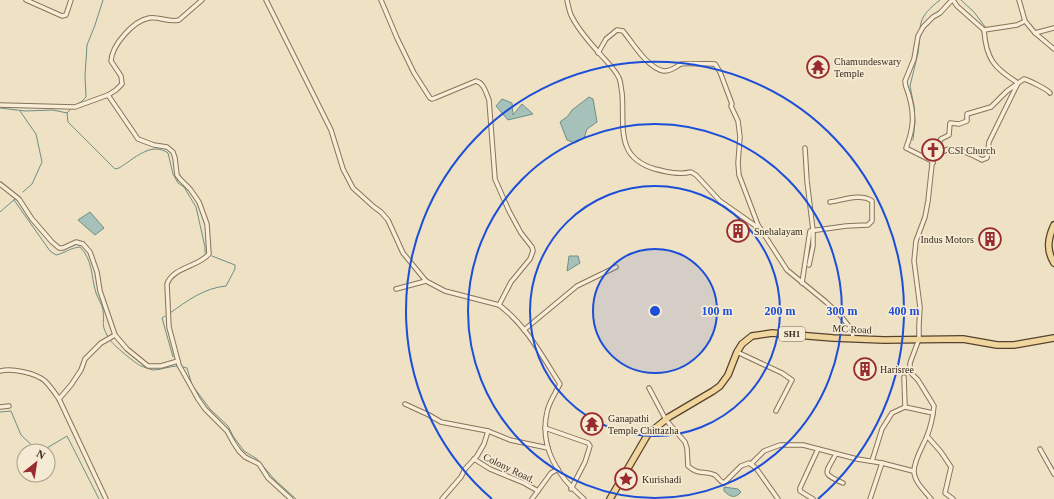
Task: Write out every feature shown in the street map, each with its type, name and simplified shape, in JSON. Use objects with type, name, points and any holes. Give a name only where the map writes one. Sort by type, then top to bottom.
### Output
[{"type":"main road","points":[[1054,225],[1048,240],[1049,254],[1054,263]]},
{"type":"main road","name":"MC Road","points":[[610,499],[652,430],[720,386],[728,375],[737,352],[742,344],[752,336],[772,333],[884,340],[962,339],[997,346],[1014,345],[1054,338]]},
{"type":"street","points":[[26,0],[62,16],[66,15],[71,0]]},
{"type":"street","points":[[0,105],[75,107],[108,95],[122,84],[121,76],[112,64],[111,57],[125,34],[135,24],[149,18],[176,21],[180,20],[202,0]]},
{"type":"street","points":[[266,0],[331,130],[347,178],[353,188],[388,220],[402,253],[426,281],[446,291],[499,305],[506,310],[524,330],[560,384],[548,410],[544,432],[550,455],[558,469],[571,489],[584,499]]},
{"type":"street","points":[[381,0],[414,74],[430,98],[435,98],[476,81],[481,83],[489,100],[495,179],[509,211],[521,233],[532,247],[533,251],[530,259],[511,282],[499,305]]},
{"type":"street","points":[[567,0],[571,15],[591,44],[620,78],[624,139],[626,147],[631,155],[640,162],[651,167],[670,172],[684,174],[691,172],[696,174],[720,201],[761,230]]},
{"type":"street","points":[[932,163],[930,160],[906,148],[913,126],[910,101],[905,81],[914,59],[918,36],[923,27],[933,17],[940,13],[952,0],[956,6],[984,30],[1017,25],[1025,21]]},
{"type":"street","points":[[1019,0],[1025,21],[1035,33],[1054,49]]},
{"type":"street","points":[[1035,33],[1054,28]]},
{"type":"street","points":[[598,53],[606,39],[617,30],[623,30],[643,56],[652,65],[664,71],[673,69],[680,64],[685,63],[715,64],[720,72],[732,104],[731,106],[738,121],[740,137],[738,155],[739,175],[761,230],[787,270],[826,302],[846,322],[852,330],[853,339]]},
{"type":"street","points":[[984,30],[985,46],[992,61],[1003,74],[1018,83]]},
{"type":"street","points":[[931,499],[920,486],[914,471],[919,452],[927,436],[934,406],[918,380],[912,374],[910,363],[919,339],[920,307],[914,261],[916,241],[925,216],[932,163],[941,139],[949,135],[950,123],[959,124],[966,121],[967,114],[991,107],[1007,90],[1024,79],[1047,89],[1050,93]]},
{"type":"street","points":[[935,157],[948,150],[956,150],[970,154],[982,160],[987,158],[990,142],[1018,83]]},
{"type":"street","points":[[108,95],[138,139],[154,145],[167,147],[173,152],[177,174],[199,202],[207,224],[209,254],[172,275],[167,284],[169,327],[183,372],[198,400],[227,431],[233,442],[245,457],[259,464],[268,478],[291,499]]},
{"type":"street","points":[[805,148],[807,181],[813,230],[813,246],[809,265]]},
{"type":"street","points":[[0,184],[19,199],[38,227],[59,248],[63,248],[76,242],[83,244],[90,252],[97,272],[100,291],[113,336],[126,349],[148,366],[161,366],[179,363]]},
{"type":"street","points":[[802,283],[807,257],[809,233],[813,230],[868,225],[872,221],[872,201],[869,199],[864,197],[830,202]]},
{"type":"street","points":[[524,330],[577,286],[616,267]]},
{"type":"street","points":[[396,289],[426,281]]},
{"type":"street","points":[[59,399],[81,370],[85,360],[101,343],[113,336]]},
{"type":"street","points":[[737,352],[782,373],[792,380],[776,411]]},
{"type":"street","points":[[0,371],[7,369],[14,370],[44,380],[59,399],[106,499]]},
{"type":"street","points":[[904,377],[905,407]]},
{"type":"street","points":[[650,388],[666,420],[685,442],[687,448],[688,466],[692,470],[698,473],[712,474],[724,483],[741,466],[746,463],[751,464],[756,468],[778,499]]},
{"type":"street","points":[[406,404],[441,422],[488,431],[510,440],[548,448]]},
{"type":"street","points":[[0,407],[8,406]]},
{"type":"street","points":[[872,461],[882,429],[892,412],[905,407],[933,413]]},
{"type":"street","points":[[545,428],[588,443],[590,446],[585,462],[571,489]]},
{"type":"street","name":"Colony Road.","points":[[444,499],[480,451],[488,431]]},
{"type":"street","points":[[927,436],[941,452],[951,467],[945,493],[953,499]]},
{"type":"street","points":[[751,464],[764,451],[780,445],[803,445],[857,459],[882,462],[914,471]]},
{"type":"street","points":[[813,499],[800,491],[800,488],[818,449]]},
{"type":"street","points":[[1040,449],[1054,474]]},
{"type":"street","points":[[836,454],[827,471],[827,474],[828,476],[843,483]]},
{"type":"street","name":"Colony Road.","points":[[474,459],[480,461],[490,469],[524,483],[538,491]]},
{"type":"street","points":[[870,499],[882,462]]},
{"type":"street","name":"Colony Road.","points":[[532,499],[551,473],[558,469]]},
{"type":"street","points":[[924,499],[927,494]]},
{"type":"water","points":[[589,97],[593,99],[597,122],[587,129],[584,138],[575,143],[567,140],[560,122],[568,116],[572,110]]},
{"type":"water","points":[[502,99],[512,103],[513,115],[522,104],[533,114],[508,120],[496,106]]},
{"type":"water","points":[[90,212],[104,228],[95,235],[78,220]]},
{"type":"water","points":[[569,256],[578,256],[580,263],[567,271]]},
{"type":"water","points":[[724,487],[738,489],[741,492],[737,496],[730,496],[724,491]]},
{"type":"waterway","points":[[75,105],[86,97],[85,76],[87,45],[103,0]]},
{"type":"waterway","points":[[920,29],[920,24],[924,16],[940,0]]},
{"type":"waterway","points":[[961,0],[974,12],[986,28]]},
{"type":"waterway","points":[[986,31],[987,42]]},
{"type":"waterway","points":[[913,140],[915,122],[914,106],[910,86],[918,53],[920,36]]},
{"type":"waterway","points":[[1010,76],[1018,81]]},
{"type":"waterway","points":[[0,108],[25,111],[53,110],[67,113]]},
{"type":"waterway","points":[[70,110],[67,113],[68,122],[115,169],[149,150],[162,150],[168,153],[173,174],[178,183],[184,187],[196,207],[205,253]]},
{"type":"waterway","points":[[20,111],[36,134],[42,162],[32,184],[23,192]]},
{"type":"waterway","points":[[0,212],[15,199]]},
{"type":"waterway","points":[[14,200],[50,251],[56,255],[73,248],[80,247],[84,252],[89,263],[96,293],[102,308],[103,326],[108,337]]},
{"type":"waterway","points":[[170,313],[203,292],[226,286],[235,269],[235,265],[212,256]]},
{"type":"waterway","points":[[165,316],[162,318],[173,357]]},
{"type":"waterway","points":[[110,340],[124,354],[141,366],[153,370],[178,366]]},
{"type":"waterway","points":[[183,367],[187,368],[192,385],[210,409],[228,426],[244,451],[257,459],[274,479],[296,499]]},
{"type":"waterway","points":[[0,412],[11,411],[21,435],[30,443]]},
{"type":"waterway","points":[[55,443],[67,436],[99,499]]},
{"type":"place","name":"Chamundeswary Temple","points":[[818,67]]},
{"type":"place","name":"CSI Church","points":[[933,150]]},
{"type":"place","name":"Snehalayam","points":[[738,231]]},
{"type":"place","name":"Indus Motors","points":[[990,239]]},
{"type":"place","name":"Harisree","points":[[865,369]]},
{"type":"place","name":"Ganapathi Temple Chittazha","points":[[592,424]]},
{"type":"place","name":"Kurishadi","points":[[626,479]]}]
